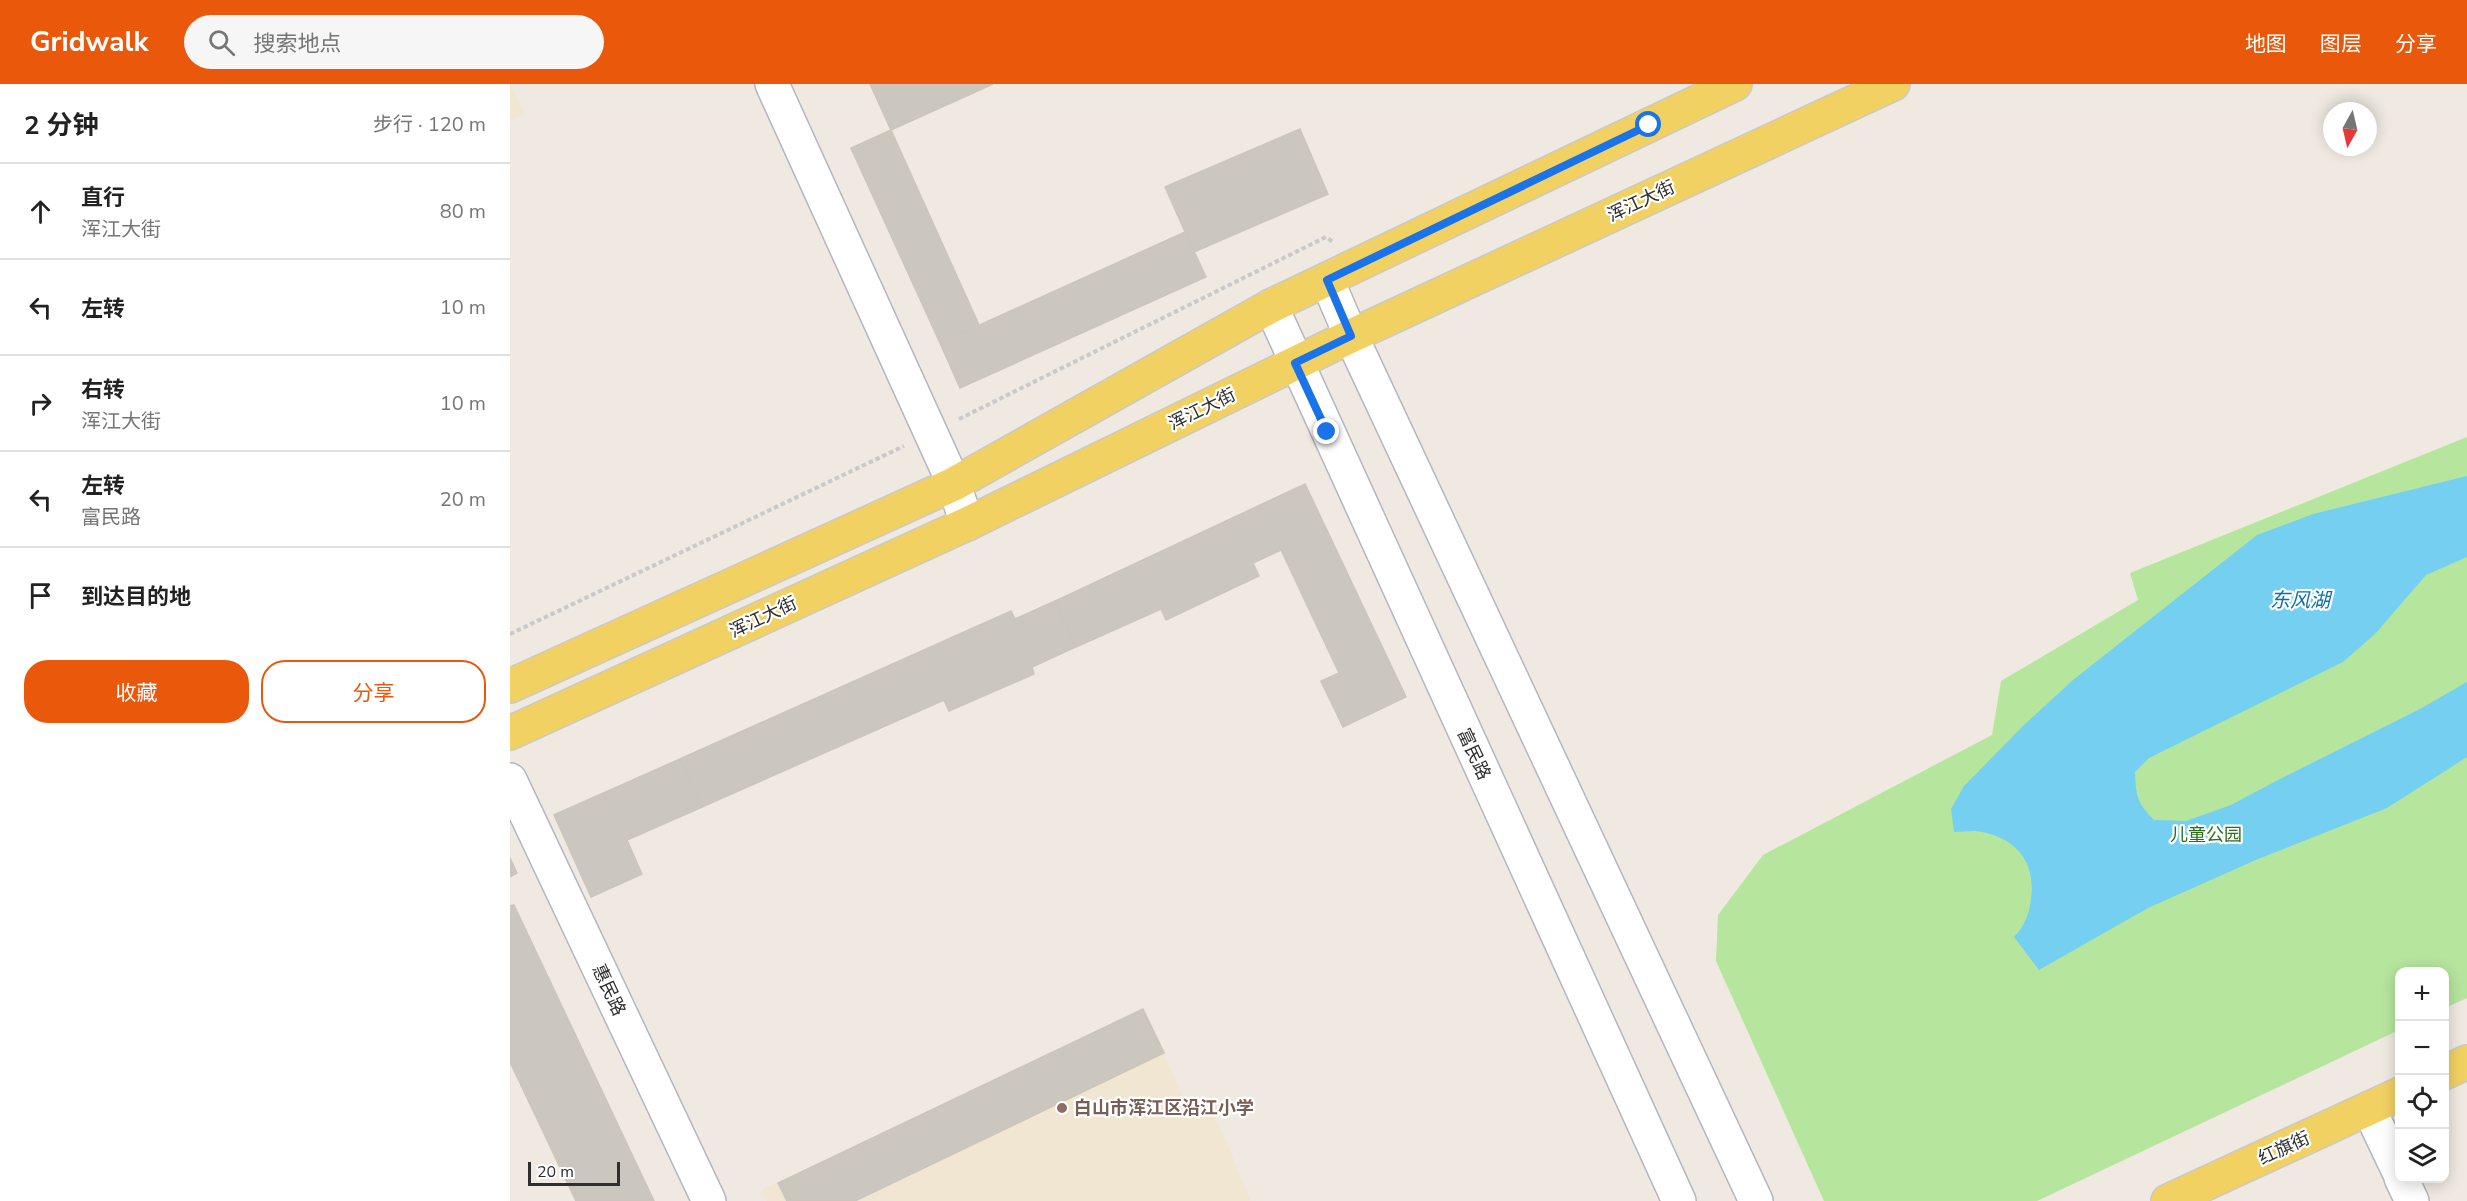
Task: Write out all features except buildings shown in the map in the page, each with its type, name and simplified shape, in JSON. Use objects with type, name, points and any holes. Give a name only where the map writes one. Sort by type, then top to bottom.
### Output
[{"type":"main road","points":[[510,686],[954,483],[1270,306],[1735,84]]},
{"type":"main road","name":"浑江大街","points":[[510,733],[966,524],[1351,336],[1893,84]]},
{"type":"main road","points":[[2449,1071],[2467,1062]]},
{"type":"main road","name":"红旗街","points":[[2168,1201],[2395,1096]]},
{"type":"street","points":[[772,84],[954,483],[966,524]]},
{"type":"street","points":[[1327,280],[1351,336],[1756,1201]]},
{"type":"street","name":"富民路","points":[[1270,306],[1679,1201]]},
{"type":"street","name":"惠民路","points":[[510,780],[709,1201]]},
{"type":"street","points":[[2369,1109],[2395,1164]]},
{"type":"street","points":[[2404,1183],[2412,1201]]},
{"type":"path","points":[[510,634],[931,433],[1326,237],[1340,247]]},
{"type":"shaded area","points":[[510,84],[525,114],[510,121]]},
{"type":"shaded area","name":"白山市浑江区沿江小学","points":[[1143,1009],[1190,1112],[1210,1104],[1251,1201],[766,1201],[761,1190]]},
{"type":"green space","name":"儿童公园","points":[[2467,437],[2467,998],[2449,1006],[2449,967],[2395,967],[2395,1032],[2037,1201],[1824,1201],[1716,961],[1718,915],[1763,855],[1992,735],[2001,681],[2138,600],[2130,573]]},
{"type":"water","name":"东风湖","points":[[2467,476],[2467,557],[2426,575],[2376,633],[2343,662],[2149,758],[2135,772],[2135,780],[2141,804],[2154,820],[2186,821],[2231,805],[2420,709],[2467,682],[2467,757],[2387,808],[2258,859],[2148,908],[2039,970],[2014,937],[2024,924],[2030,904],[2032,886],[2027,864],[2015,847],[1995,835],[1979,831],[1954,832],[1951,809],[1964,786],[2024,725],[2073,680],[2257,535],[2313,514]]},
{"type":"place","name":"白山市浑江区沿江小学","points":[[1062,1108]]},
{"type":"route","points":[[1327,432],[1295,363],[1351,336],[1327,280],[1649,125]]}]
